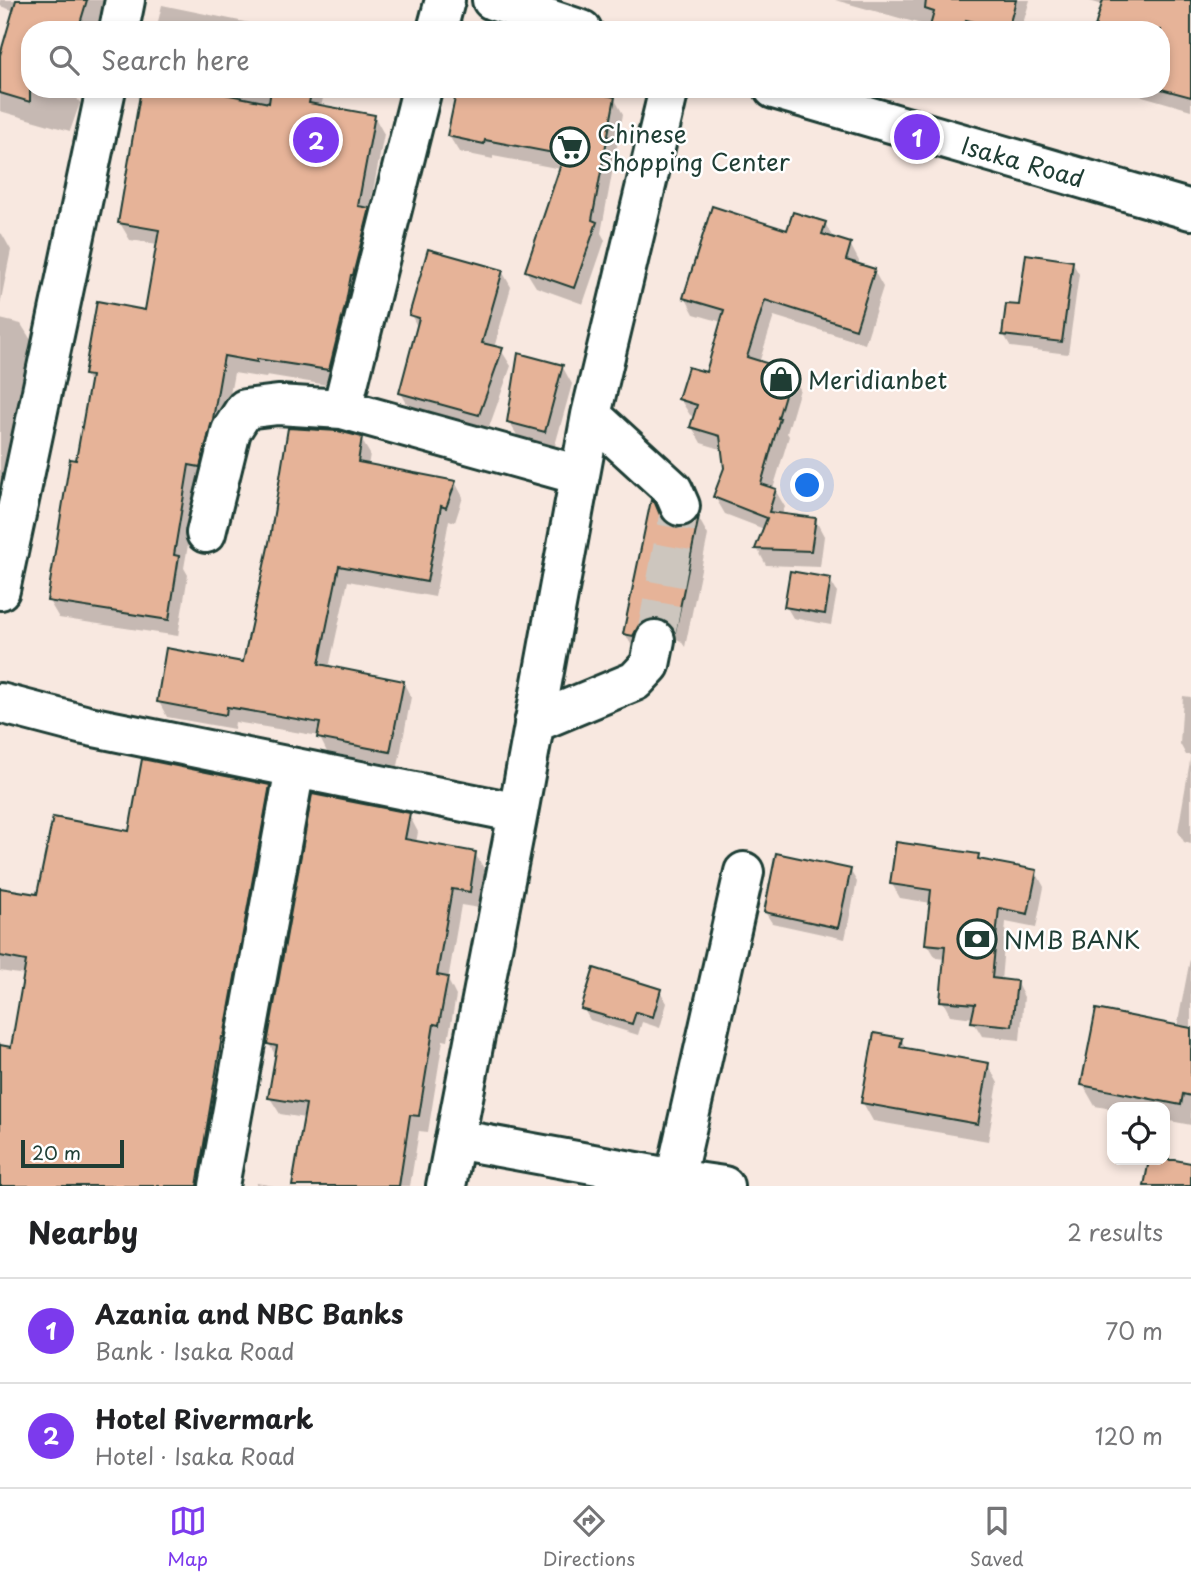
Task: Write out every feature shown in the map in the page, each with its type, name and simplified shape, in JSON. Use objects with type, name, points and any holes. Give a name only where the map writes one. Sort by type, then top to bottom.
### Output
[{"type":"street","points":[[121,21],[125,0]]},
{"type":"street","points":[[439,21],[445,0]]},
{"type":"street","points":[[494,0],[556,21]]},
{"type":"street","points":[[0,590],[104,98]]},
{"type":"street","points":[[342,408],[420,98]]},
{"type":"street","points":[[446,1186],[591,415],[667,98]]},
{"type":"street","name":"Isaka Road","points":[[805,98],[1191,210]]},
{"type":"street","points":[[206,533],[230,431],[245,408],[278,405],[342,408],[579,475]]},
{"type":"street","points":[[591,415],[673,490],[680,506]]},
{"type":"street","points":[[534,723],[635,681],[650,665],[656,640]]},
{"type":"street","points":[[0,704],[84,724],[518,813]]},
{"type":"street","points":[[219,1186],[295,768]]},
{"type":"street","points":[[675,1180],[744,872]]},
{"type":"street","points":[[455,1139],[675,1180],[724,1186]]},
{"type":"building","points":[[16,0],[87,0],[81,21],[21,21],[21,98],[30,98],[30,102],[0,93],[0,55]]},
{"type":"building","points":[[926,0],[1016,0],[1010,21],[932,21],[934,12],[925,9]]},
{"type":"building","points":[[1103,0],[1191,0],[1191,97],[1170,91],[1170,21],[1097,21]]},
{"type":"building","points":[[139,98],[244,98],[269,103],[270,98],[310,98],[309,103],[375,115],[358,206],[370,208],[329,370],[224,356],[213,419],[200,467],[189,465],[174,555],[179,556],[169,620],[47,601],[70,459],[76,460],[91,376],[84,375],[97,301],[145,310],[159,230],[118,223]]},
{"type":"building","points":[[455,98],[615,98],[592,220],[597,222],[574,288],[525,271],[564,155],[485,140],[484,144],[447,136]]},
{"type":"building","points":[[712,206],[787,230],[793,212],[826,222],[822,234],[851,243],[846,260],[875,269],[856,329],[765,300],[747,357],[792,371],[761,484],[776,489],[769,512],[816,518],[811,551],[755,549],[767,518],[713,497],[724,468],[720,436],[690,427],[697,405],[678,399],[688,367],[706,372],[724,310],[683,298]]},
{"type":"building","points":[[428,249],[503,270],[482,343],[503,348],[479,415],[399,393],[419,318],[409,315]]},
{"type":"building","points":[[1026,254],[1073,261],[1062,342],[1002,335],[1006,304],[1019,305]]},
{"type":"building","points":[[518,353],[563,365],[545,432],[507,422]]},
{"type":"building","points":[[288,428],[338,431],[362,437],[358,462],[456,481],[446,508],[441,506],[427,582],[339,566],[319,664],[404,681],[390,752],[317,738],[320,723],[227,707],[226,715],[157,702],[166,648],[243,662],[270,538]]},
{"type":"building","points":[[651,500],[667,523],[677,528],[689,526],[699,516],[675,632],[670,624],[660,619],[649,619],[639,625],[633,636],[623,634]]},
{"type":"building","points":[[790,571],[831,578],[825,614],[784,607]]},
{"type":"building","points":[[142,759],[270,785],[197,1186],[0,1186],[0,1045],[11,1047],[26,961],[0,956],[0,888],[37,894],[53,817],[129,831]]},
{"type":"building","points":[[312,794],[410,813],[405,839],[476,852],[470,892],[452,889],[437,975],[448,977],[439,1025],[434,1024],[419,1116],[410,1115],[399,1186],[292,1186],[306,1104],[268,1098],[277,1046],[267,1044]]},
{"type":"building","points":[[896,842],[979,854],[978,859],[1037,870],[1028,914],[999,908],[992,978],[1017,981],[1012,1026],[971,1022],[975,1004],[940,1001],[945,946],[925,944],[931,890],[890,884]]},
{"type":"building","points":[[776,853],[851,869],[838,928],[764,912]]},
{"type":"building","points":[[594,968],[661,989],[653,1017],[636,1012],[632,1024],[581,1009]]},
{"type":"building","points":[[1096,1009],[1191,1028],[1191,1096],[1183,1094],[1181,1105],[1081,1085]]},
{"type":"building","points":[[874,1033],[902,1038],[900,1047],[989,1063],[978,1124],[861,1103]]},
{"type":"building","points":[[1170,1160],[1191,1163],[1191,1186],[1144,1186],[1148,1165],[1170,1165]]},
{"type":"tunnel","points":[[655,640],[680,506]]},
{"type":"place","name":"Azania and NBC Banks","points":[[917,137]]},
{"type":"place","name":"Hotel Rivermark","points":[[316,140]]},
{"type":"place","name":"Chinese Shopping Center","points":[[570,147]]},
{"type":"place","name":"Meridianbet","points":[[781,379]]},
{"type":"place","name":"NMB BANK","points":[[977,939]]}]
